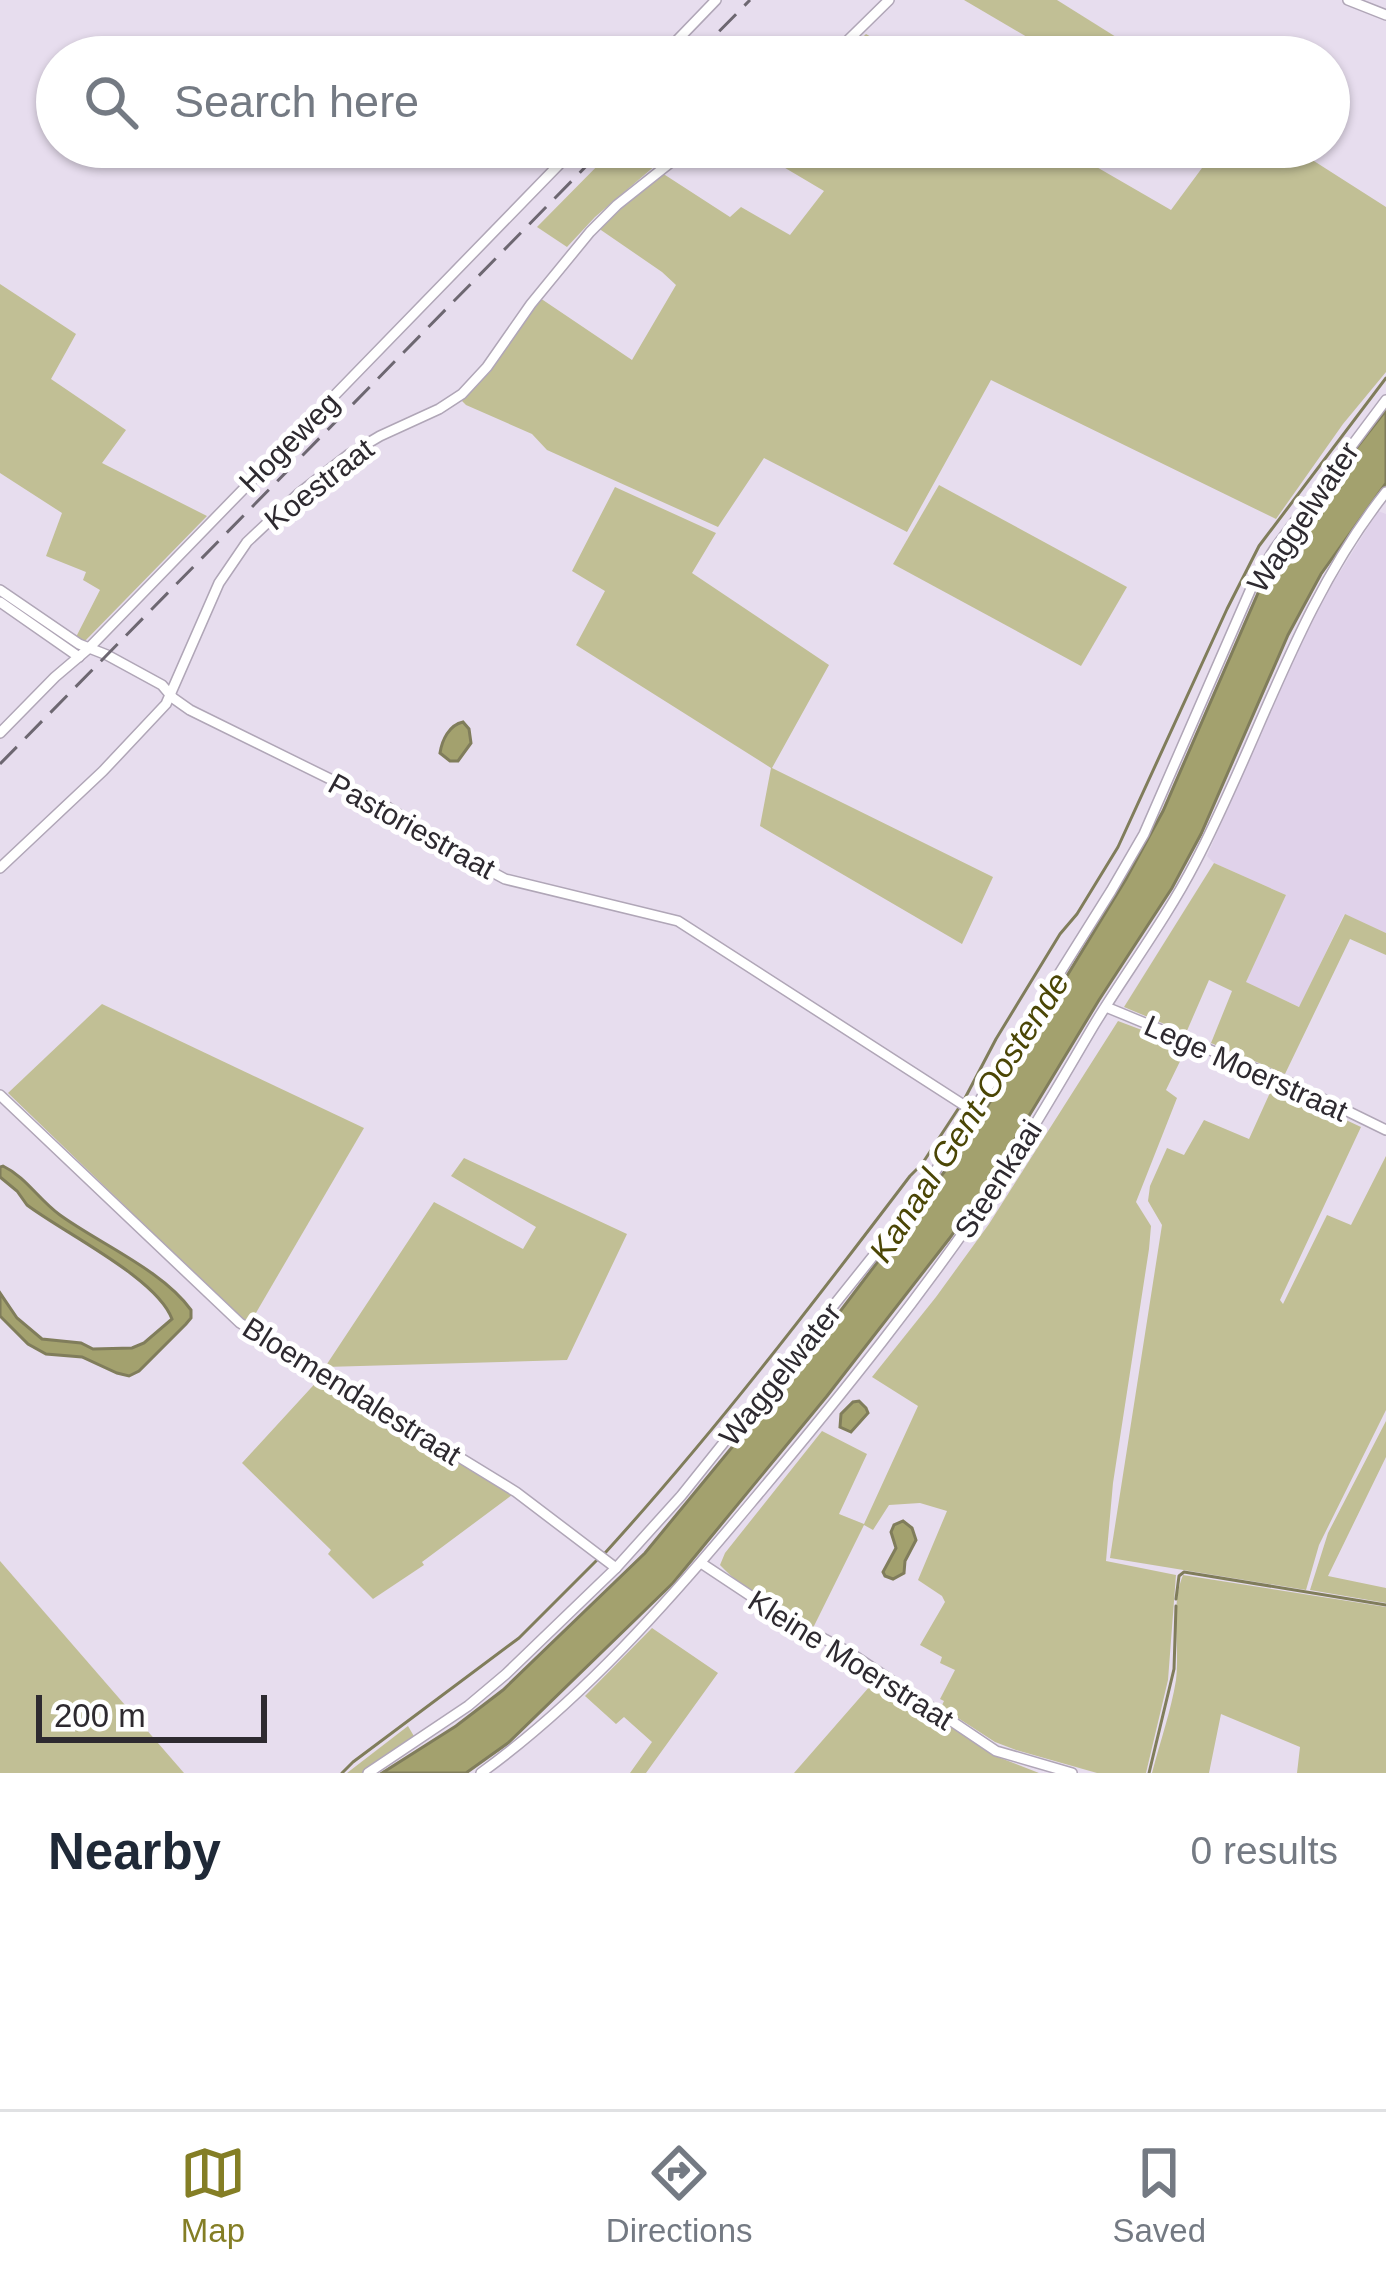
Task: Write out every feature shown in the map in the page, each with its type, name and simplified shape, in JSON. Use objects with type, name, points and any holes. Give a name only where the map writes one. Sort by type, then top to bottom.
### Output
[{"type":"street","points":[[682,36],[716,0]]},
{"type":"street","points":[[853,36],[889,0]]},
{"type":"street","points":[[1348,0],[1386,15]]},
{"type":"street","name":"Hogeweg","points":[[0,733],[556,168]]},
{"type":"street","name":"Koestraat","points":[[0,868],[166,704],[219,583],[247,542],[348,454],[462,394],[590,232],[663,168]]},
{"type":"street","name":"Waggelwater","points":[[368,1773],[468,1706],[616,1568],[682,1496],[880,1248],[933,1175],[966,1106],[1144,835],[1253,584],[1386,400]]},
{"type":"street","name":"Steenkaai","points":[[481,1773],[556,1710],[701,1563],[940,1265],[1006,1170],[1195,864],[1296,636],[1366,517],[1386,492]]},
{"type":"street","name":"Pastoriestraat","points":[[0,590],[7,603],[83,653],[116,660],[162,685],[190,710],[389,808],[505,879],[678,922],[966,1106]]},
{"type":"street","name":"Lege Moerstraat","points":[[1106,1007],[1290,1083],[1386,1130]]},
{"type":"street","name":"Bloemendalestraat","points":[[0,1095],[234,1318],[516,1492],[616,1568]]},
{"type":"street","name":"Kleine Moerstraat","points":[[701,1563],[781,1616],[850,1652],[996,1750],[1072,1773]]},
{"type":"shaded area","points":[[964,0],[1057,0],[1114,36],[1025,36]]},
{"type":"shaded area","points":[[595,168],[652,168],[567,247],[537,227]]},
{"type":"shaded area","points":[[785,168],[1098,168],[1171,210],[1202,168],[1325,168],[1386,207],[1386,372],[1276,519],[991,380],[907,532],[764,458],[718,527],[547,450],[532,434],[462,401],[490,372],[540,298],[632,360],[676,285],[598,228],[662,173],[730,217],[741,207],[790,235],[824,191]]},
{"type":"shaded area","points":[[0,284],[76,334],[51,379],[126,430],[102,463],[207,516],[85,641],[76,637],[100,590],[83,580],[86,572],[46,556],[62,513],[0,473]]},
{"type":"shaded area","points":[[1386,410],[1386,483],[1321,574],[1288,635],[1201,834],[986,1187],[949,1239],[673,1583],[508,1743],[466,1773],[382,1773],[503,1690],[645,1553],[798,1367],[962,1148],[1163,811],[1262,584],[1305,516]]},
{"type":"shaded area","points":[[939,485],[1127,587],[1081,666],[893,564]]},
{"type":"shaded area","points":[[615,487],[716,533],[692,573],[829,665],[772,768],[993,877],[962,944],[760,826],[771,768],[576,645],[605,591],[572,571]]},
{"type":"shaded area","points":[[1378,511],[1386,514],[1386,933],[1344,914],[1300,1007],[1245,983],[1286,895],[1207,856],[1307,625]]},
{"type":"shaded area","points":[[463,722],[471,743],[458,761],[450,761],[440,753],[442,743]]},
{"type":"shaded area","points":[[1214,863],[1286,895],[1246,982],[1299,1007],[1345,914],[1386,933],[1386,955],[1350,939],[1285,1074],[1211,1043],[1232,991],[1209,980],[1186,1033],[1124,1007]]},
{"type":"shaded area","points":[[102,1004],[364,1128],[250,1323],[8,1093]]},
{"type":"shaded area","points":[[1118,1021],[1187,1047],[1166,1090],[1177,1098],[1136,1202],[1151,1226],[1106,1561],[1176,1575],[1168,1680],[1146,1773],[1097,1773],[1016,1750],[941,1707],[944,1701],[940,1699],[955,1670],[920,1645],[945,1602],[918,1580],[947,1511],[920,1503],[889,1505],[873,1530],[864,1525],[813,1628],[752,1592],[720,1565],[822,1431],[867,1454],[839,1514],[864,1524],[918,1406],[872,1377],[989,1224]]},
{"type":"shaded area","points":[[1273,1086],[1361,1127],[1280,1300],[1283,1304],[1327,1215],[1351,1225],[1386,1156],[1386,1410],[1319,1545],[1306,1590],[1110,1558],[1162,1225],[1148,1201],[1150,1186],[1167,1148],[1184,1155],[1204,1120],[1249,1139]]},
{"type":"shaded area","points":[[464,1158],[627,1234],[567,1360],[325,1367],[434,1202],[523,1249],[536,1227],[451,1176]]},
{"type":"shaded area","points":[[3,1166],[60,1215],[164,1282],[191,1310],[186,1324],[139,1371],[129,1376],[82,1357],[46,1354],[28,1344],[0,1316],[0,1293],[17,1318],[42,1339],[93,1349],[132,1348],[172,1319],[163,1303],[129,1272],[27,1205],[0,1177]]},
{"type":"shaded area","points":[[321,1377],[512,1495],[373,1599],[328,1554],[331,1550],[242,1463]]},
{"type":"shaded area","points":[[859,1401],[868,1413],[851,1432],[840,1427],[841,1414]]},
{"type":"shaded area","points":[[1386,1421],[1386,1457],[1328,1576],[1386,1588],[1386,1603],[1310,1590],[1328,1533]]},
{"type":"shaded area","points":[[903,1521],[916,1540],[904,1573],[893,1579],[883,1572],[896,1548],[891,1532]]},
{"type":"shaded area","points":[[0,1561],[184,1773],[0,1773]]},
{"type":"shaded area","points":[[1183,1575],[1386,1607],[1386,1773],[1297,1773],[1300,1747],[1221,1714],[1209,1773],[1152,1773],[1176,1680],[1177,1600]]},
{"type":"shaded area","points":[[652,1628],[718,1673],[646,1773],[630,1773],[652,1742],[624,1717],[616,1724],[585,1696]]},
{"type":"shaded area","points":[[877,1678],[998,1757],[1039,1773],[794,1773]]},
{"type":"shaded area","points":[[408,1726],[415,1738],[362,1773],[347,1773]]},
{"type":"waterway","name":"Kanaal Gent-Oostende","points":[[605,1553],[724,1415],[922,1164],[1118,847],[1259,546],[1386,378]]},
{"type":"waterway","points":[[304,1356],[338,1378]]},
{"type":"waterway","points":[[342,1773],[519,1638],[598,1559]]},
{"type":"waterway","points":[[1176,1599],[1179,1576],[1184,1572],[1386,1605]]},
{"type":"waterway","points":[[1149,1773],[1174,1669],[1176,1606]]},
{"type":"railway","points":[[715,36],[750,0]]},
{"type":"railway","points":[[0,764],[584,168]]}]
